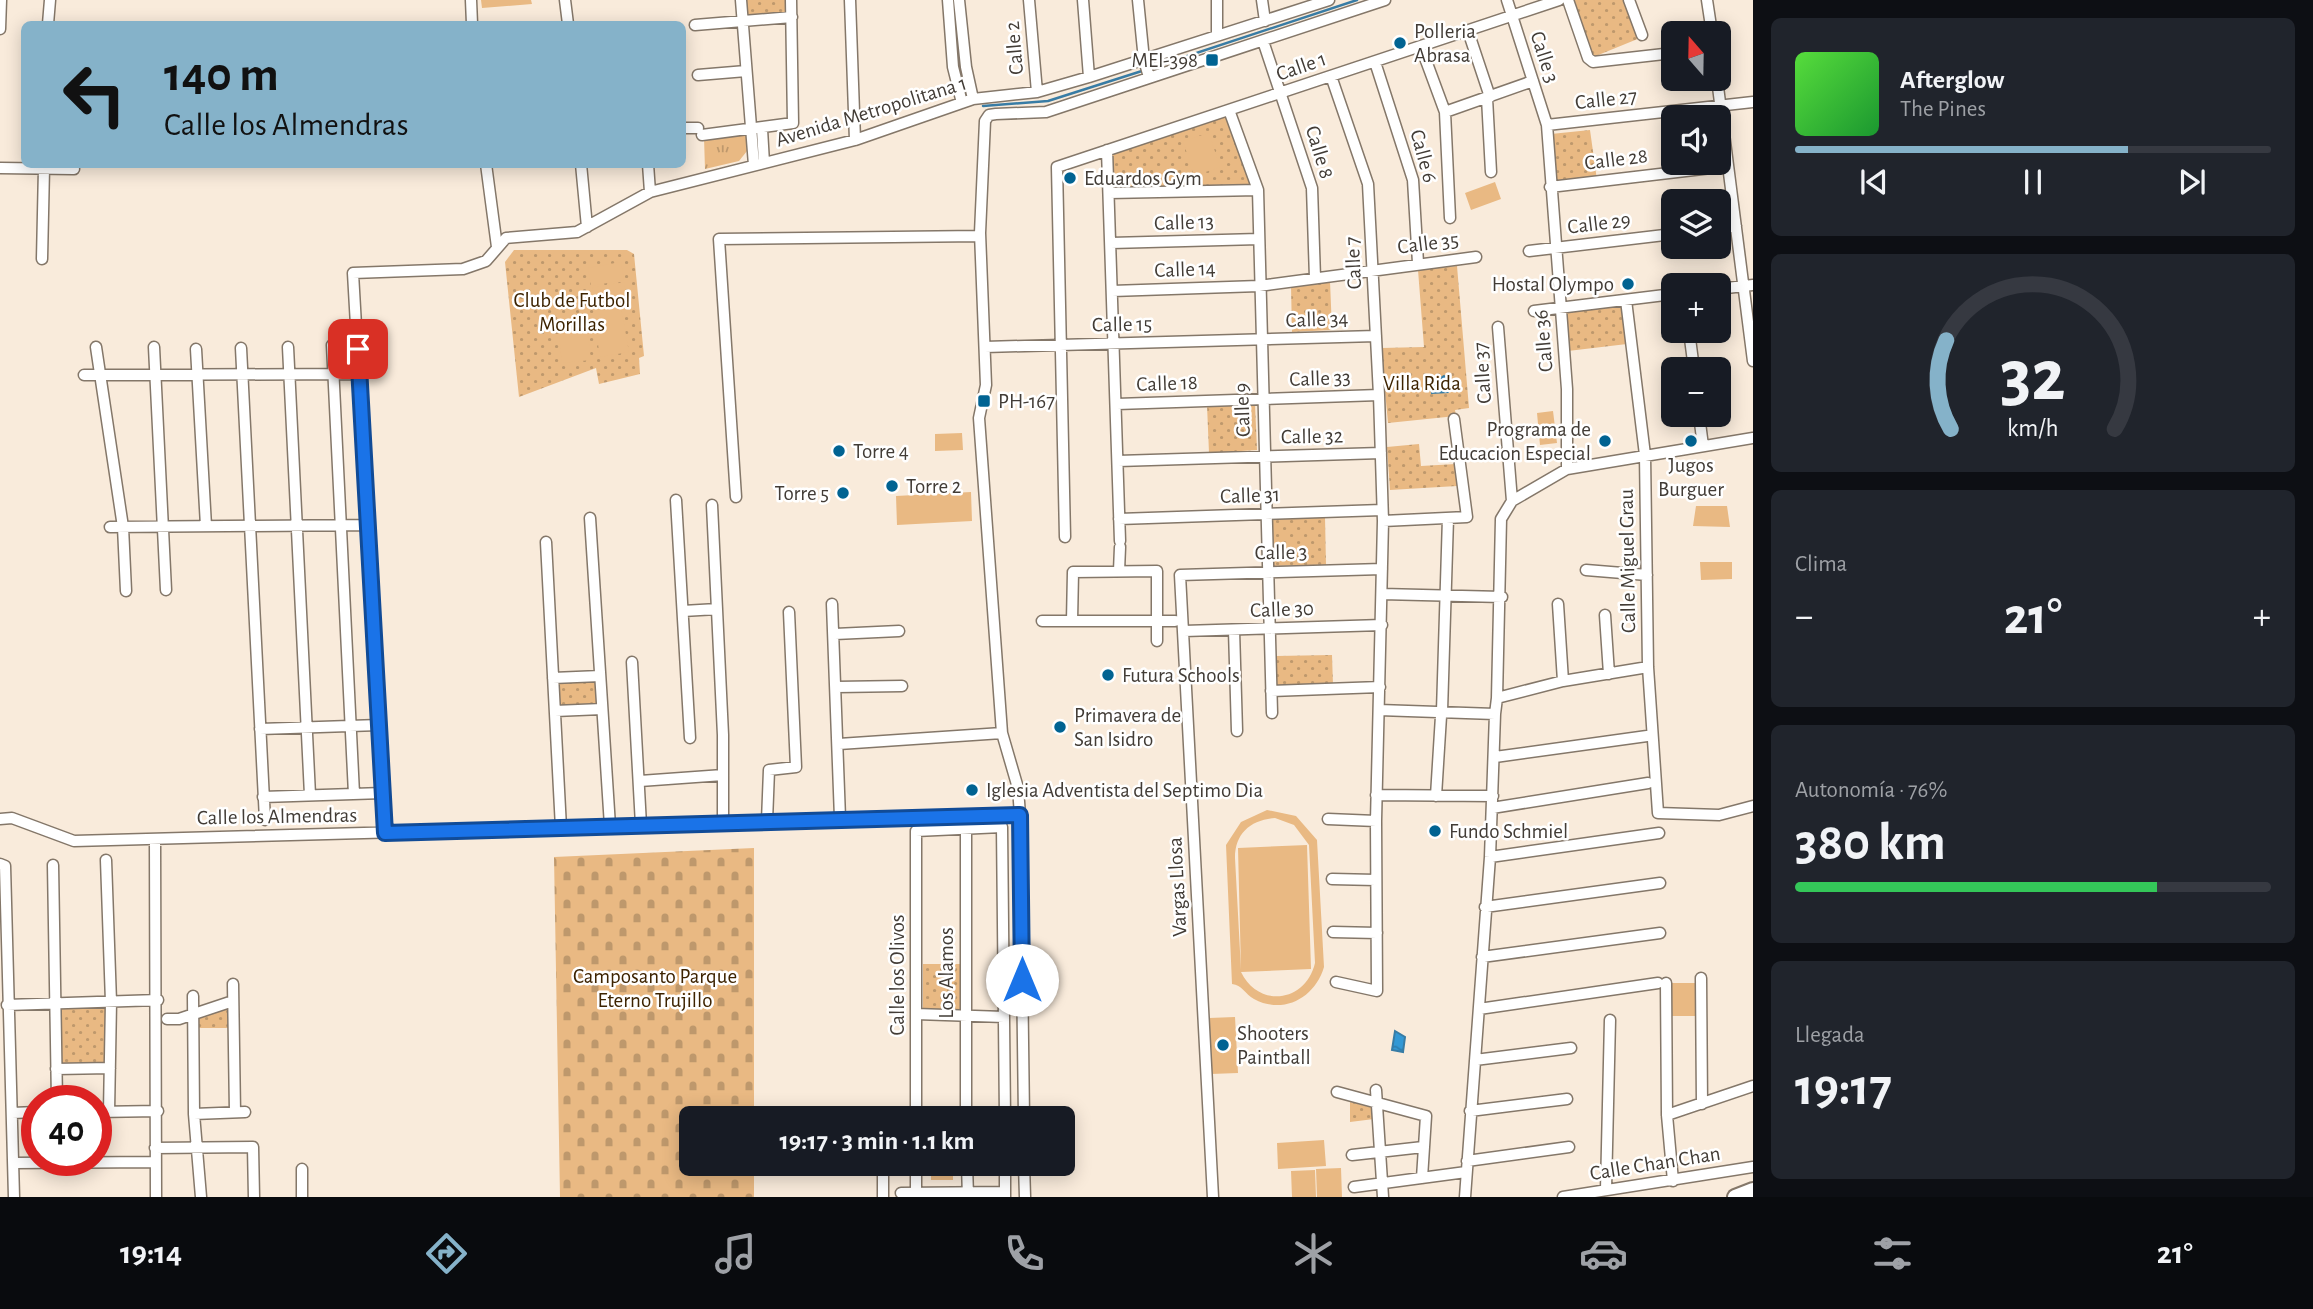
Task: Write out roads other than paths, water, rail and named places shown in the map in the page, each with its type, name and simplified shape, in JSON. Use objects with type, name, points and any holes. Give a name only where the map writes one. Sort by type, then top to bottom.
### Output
[{"type":"highway","points":[[1735,1197],[1753,1190]]},
{"type":"street","points":[[0,29],[1,0]]},
{"type":"street","points":[[48,21],[50,0]]},
{"type":"street","points":[[471,0],[472,21]]},
{"type":"street","points":[[565,0],[568,21]]},
{"type":"street","points":[[741,0],[751,130],[759,164]]},
{"type":"street","points":[[686,129],[751,130],[793,123],[791,0]]},
{"type":"street","points":[[849,0],[855,140]]},
{"type":"street","points":[[948,0],[953,67],[962,103]]},
{"type":"street","points":[[959,0],[966,67],[974,99]]},
{"type":"street","name":"Calle 2","points":[[1029,0],[1037,92]]},
{"type":"street","points":[[1083,0],[1089,78]]},
{"type":"street","points":[[1024,1106],[1020,815],[1018,788],[1002,733],[979,418],[986,385],[980,236],[985,121],[989,115],[1046,112],[1146,68],[1138,0]]},
{"type":"street","points":[[1217,0],[1217,36]]},
{"type":"street","name":"Calle 3","points":[[1507,0],[1547,125]]},
{"type":"street","name":"Calle 1","points":[[1062,344],[1056,169],[1559,0]]},
{"type":"street","points":[[1568,0],[1588,58],[1593,62],[1661,54]]},
{"type":"street","points":[[1629,0],[1642,35]]},
{"type":"street","points":[[1707,0],[1710,21]]},
{"type":"street","name":"Avenida Metropolitana 1","points":[[1146,68],[1217,36],[1265,21],[1328,6],[1380,1]]},
{"type":"street","points":[[1262,5],[1265,21]]},
{"type":"street","name":"Avenida Metropolitana 1","points":[[359,374],[353,272],[463,269],[486,261],[506,238],[577,232],[650,192],[855,140],[974,99],[1037,92],[1089,78],[1263,41],[1328,6]]},
{"type":"street","points":[[695,25],[792,17]]},
{"type":"street","points":[[1468,31],[1488,98],[1490,172]]},
{"type":"street","name":"Calle 8","points":[[1263,41],[1312,188],[1315,278]]},
{"type":"street","points":[[1421,47],[1445,111],[1450,218]]},
{"type":"street","name":"Calle 6","points":[[1375,62],[1413,180],[1418,263]]},
{"type":"street","points":[[698,75],[746,71]]},
{"type":"street","name":"Calle 7","points":[[1331,76],[1367,178],[1383,521],[1376,795],[1377,991],[1336,982]]},
{"type":"street","points":[[1445,111],[1533,81]]},
{"type":"street","name":"Calle 27","points":[[1728,105],[1753,102]]},
{"type":"street","name":"Calle 9","points":[[1229,110],[1258,190],[1261,399],[1272,713]]},
{"type":"street","name":"Calle 27","points":[[1547,125],[1661,112]]},
{"type":"street","name":"Calle 36","points":[[1547,125],[1567,389],[1567,469]]},
{"type":"street","points":[[759,164],[762,129]]},
{"type":"street","points":[[1107,150],[1115,344],[1119,571]]},
{"type":"street","points":[[0,167],[21,167]]},
{"type":"street","points":[[42,259],[44,168],[74,169]]},
{"type":"street","points":[[487,168],[497,247]]},
{"type":"street","points":[[581,168],[587,227]]},
{"type":"street","points":[[648,168],[650,192]]},
{"type":"street","name":"Calle 28","points":[[1550,187],[1661,174]]},
{"type":"street","points":[[1729,175],[1748,285],[1753,362]]},
{"type":"street","points":[[1108,193],[1258,190]]},
{"type":"street","points":[[1731,227],[1736,226]]},
{"type":"street","name":"Calle 29","points":[[1529,251],[1661,235]]},
{"type":"street","points":[[736,497],[719,239],[980,236]]},
{"type":"street","name":"Calle 13","points":[[1111,243],[1258,239]]},
{"type":"street","name":"Calle 35","points":[[1259,286],[1476,257]]},
{"type":"street","name":"Calle 14","points":[[1112,291],[1259,286]]},
{"type":"street","points":[[1534,311],[1661,296]]},
{"type":"street","points":[[1626,300],[1645,455]]},
{"type":"street","name":"Calle 37","points":[[1498,327],[1512,501]]},
{"type":"street","name":"Calle 34","points":[[1260,340],[1376,336]]},
{"type":"street","name":"Calle 15","points":[[985,346],[1260,340]]},
{"type":"street","points":[[1062,344],[1065,537]]},
{"type":"street","points":[[332,345],[355,794]]},
{"type":"street","points":[[96,347],[123,527],[125,591]]},
{"type":"street","points":[[154,347],[166,590]]},
{"type":"street","points":[[288,347],[310,795]]},
{"type":"street","points":[[241,348],[265,820]]},
{"type":"street","points":[[196,349],[206,526]]},
{"type":"street","points":[[84,375],[359,374],[385,833]]},
{"type":"street","name":"Calle 33","points":[[1261,399],[1379,395]]},
{"type":"street","name":"Calle 18","points":[[1116,404],[1261,399]]},
{"type":"street","points":[[1383,521],[1466,517],[1454,419]]},
{"type":"street","points":[[1701,427],[1703,446]]},
{"type":"street","points":[[1465,1197],[1490,857],[1502,597],[1501,519],[1512,501],[1567,469],[1753,438]]},
{"type":"street","name":"Calle 32","points":[[1118,461],[1381,453]]},
{"type":"street","name":"Calle Miguel Grau","points":[[1645,455],[1648,667]]},
{"type":"street","points":[[676,500],[690,737]]},
{"type":"street","points":[[712,505],[723,822]]},
{"type":"street","name":"Calle 31","points":[[1119,519],[1382,510]]},
{"type":"street","points":[[1436,796],[1442,713],[1448,517]]},
{"type":"street","points":[[590,518],[610,826]]},
{"type":"street","points":[[110,527],[368,525]]},
{"type":"street","points":[[546,542],[561,828]]},
{"type":"street","name":"Calle 3","points":[[1180,575],[1382,569]]},
{"type":"street","points":[[1586,570],[1647,575]]},
{"type":"street","points":[[1072,621],[1073,572],[1157,571],[1157,641]]},
{"type":"street","name":"Vargas Llosa","points":[[1180,575],[1213,1197]]},
{"type":"street","points":[[1382,594],[1502,597]]},
{"type":"street","points":[[832,604],[840,818]]},
{"type":"street","points":[[1558,604],[1563,681]]},
{"type":"street","points":[[683,611],[717,609]]},
{"type":"street","points":[[767,821],[769,771],[796,767],[789,612]]},
{"type":"street","points":[[1605,615],[1608,674]]},
{"type":"street","points":[[1042,621],[1175,621]]},
{"type":"street","name":"Calle 30","points":[[1184,631],[1382,625]]},
{"type":"street","points":[[1234,630],[1237,731]]},
{"type":"street","points":[[835,634],[899,631]]},
{"type":"street","points":[[632,662],[641,825]]},
{"type":"street","points":[[1497,698],[1563,681],[1648,667],[1658,813],[1719,815],[1753,806]]},
{"type":"street","points":[[553,678],[600,676]]},
{"type":"street","points":[[837,687],[902,686]]},
{"type":"street","points":[[1271,691],[1380,687]]},
{"type":"street","points":[[555,711],[602,709]]},
{"type":"street","points":[[1379,710],[1495,714]]},
{"type":"street","points":[[260,729],[379,725]]},
{"type":"street","points":[[839,744],[1002,733]]},
{"type":"street","points":[[1495,757],[1647,736]]},
{"type":"street","points":[[640,781],[723,775]]},
{"type":"street","points":[[1492,808],[1648,783]]},
{"type":"street","points":[[264,797],[383,793]]},
{"type":"street","points":[[1376,795],[1493,796]]},
{"type":"street","name":"Calle los Almendras","points":[[0,819],[12,818],[74,841],[1020,815]]},
{"type":"street","points":[[1328,819],[1376,821]]},
{"type":"street","points":[[966,828],[1003,827],[1005,1106]]},
{"type":"street","name":"Calle los Olivos","points":[[916,1106],[916,831],[966,828]]},
{"type":"street","name":"Los Alamos","points":[[966,828],[967,1106]]},
{"type":"street","points":[[1490,857],[1659,833]]},
{"type":"street","points":[[156,839],[156,1197]]},
{"type":"street","points":[[106,860],[110,1085]]},
{"type":"street","points":[[0,864],[5,866],[14,1197]]},
{"type":"street","points":[[53,865],[56,1085]]},
{"type":"street","points":[[1332,879],[1376,880]]},
{"type":"street","points":[[1485,907],[1660,883]]},
{"type":"street","points":[[1333,932],[1377,933]]},
{"type":"street","points":[[1482,957],[1660,933]]},
{"type":"street","points":[[1701,978],[1702,1104]]},
{"type":"street","points":[[1479,1009],[1662,983],[1667,1115],[1673,1181]]},
{"type":"street","points":[[194,1114],[240,1112],[233,984]]},
{"type":"street","points":[[192,996],[194,1114],[201,1197]]},
{"type":"street","points":[[7,1005],[158,1000]]},
{"type":"street","points":[[167,1019],[233,1001]]},
{"type":"street","points":[[916,1014],[1004,1017]]},
{"type":"street","points":[[1606,1189],[1611,1020]]},
{"type":"street","points":[[1475,1060],[1571,1048]]},
{"type":"street","points":[[56,1069],[110,1068]]},
{"type":"street","points":[[1667,1115],[1753,1086]]},
{"type":"street","points":[[1376,1090],[1382,1197]]},
{"type":"street","points":[[1338,1092],[1426,1116],[1422,1178]]},
{"type":"street","points":[[1471,1111],[1567,1099]]},
{"type":"street","points":[[112,1112],[158,1111]]},
{"type":"street","points":[[12,1113],[21,1113]]},
{"type":"street","points":[[155,1148],[253,1147],[254,1197]]},
{"type":"street","points":[[1352,1155],[1423,1147]]},
{"type":"street","points":[[1354,1187],[1422,1178],[1569,1147]]},
{"type":"street","points":[[14,1163],[155,1162]]},
{"type":"street","name":"Calle Chan Chan","points":[[1563,1197],[1753,1167]]},
{"type":"street","points":[[302,1169],[302,1197]]},
{"type":"street","points":[[883,1176],[883,1197]]},
{"type":"street","points":[[916,1176],[916,1195]]},
{"type":"street","points":[[967,1176],[968,1195]]},
{"type":"street","points":[[901,1193],[1005,1195],[1005,1176]]},
{"type":"street","points":[[1024,1176],[1025,1197]]},
{"type":"water","points":[[1444,376],[1449,380],[1448,392],[1432,393],[1431,387],[1440,385],[1439,379]]},
{"type":"water","points":[[1395,1031],[1405,1037],[1403,1052],[1392,1050]]},
{"type":"waterway","points":[[1151,68],[1357,0]]},
{"type":"waterway","points":[[983,106],[1048,101],[1145,70]]},
{"type":"place","name":"Polleria Abrasa","points":[[1400,43]]},
{"type":"place","name":"MEI-398","points":[[1212,60]]},
{"type":"place","name":"Eduardos Gym","points":[[1070,178]]},
{"type":"place","name":"Hostal Olympo","points":[[1628,284]]},
{"type":"place","name":"PH-167","points":[[984,401]]},
{"type":"place","name":"Programa de Educacion Especial","points":[[1605,441]]},
{"type":"place","name":"Jugos Burguer","points":[[1691,441]]},
{"type":"place","name":"Torre 4","points":[[839,451]]},
{"type":"place","name":"Torre 2","points":[[892,486]]},
{"type":"place","name":"Torre 5","points":[[843,493]]},
{"type":"place","name":"Futura Schools","points":[[1108,675]]},
{"type":"place","name":"Primavera de San Isidro","points":[[1060,727]]},
{"type":"place","name":"Iglesia Adventista del Septimo Dia","points":[[972,790]]},
{"type":"place","name":"Fundo Schmiel","points":[[1435,831]]},
{"type":"place","name":"Shooters Paintball","points":[[1223,1045]]},
{"type":"park label","name":"Club de Futbol Morillas","points":[[572,312]]},
{"type":"park label","name":"Villa Rida","points":[[1422,383]]},
{"type":"park label","name":"Camposanto Parque Eterno Trujillo","points":[[655,988]]}]
